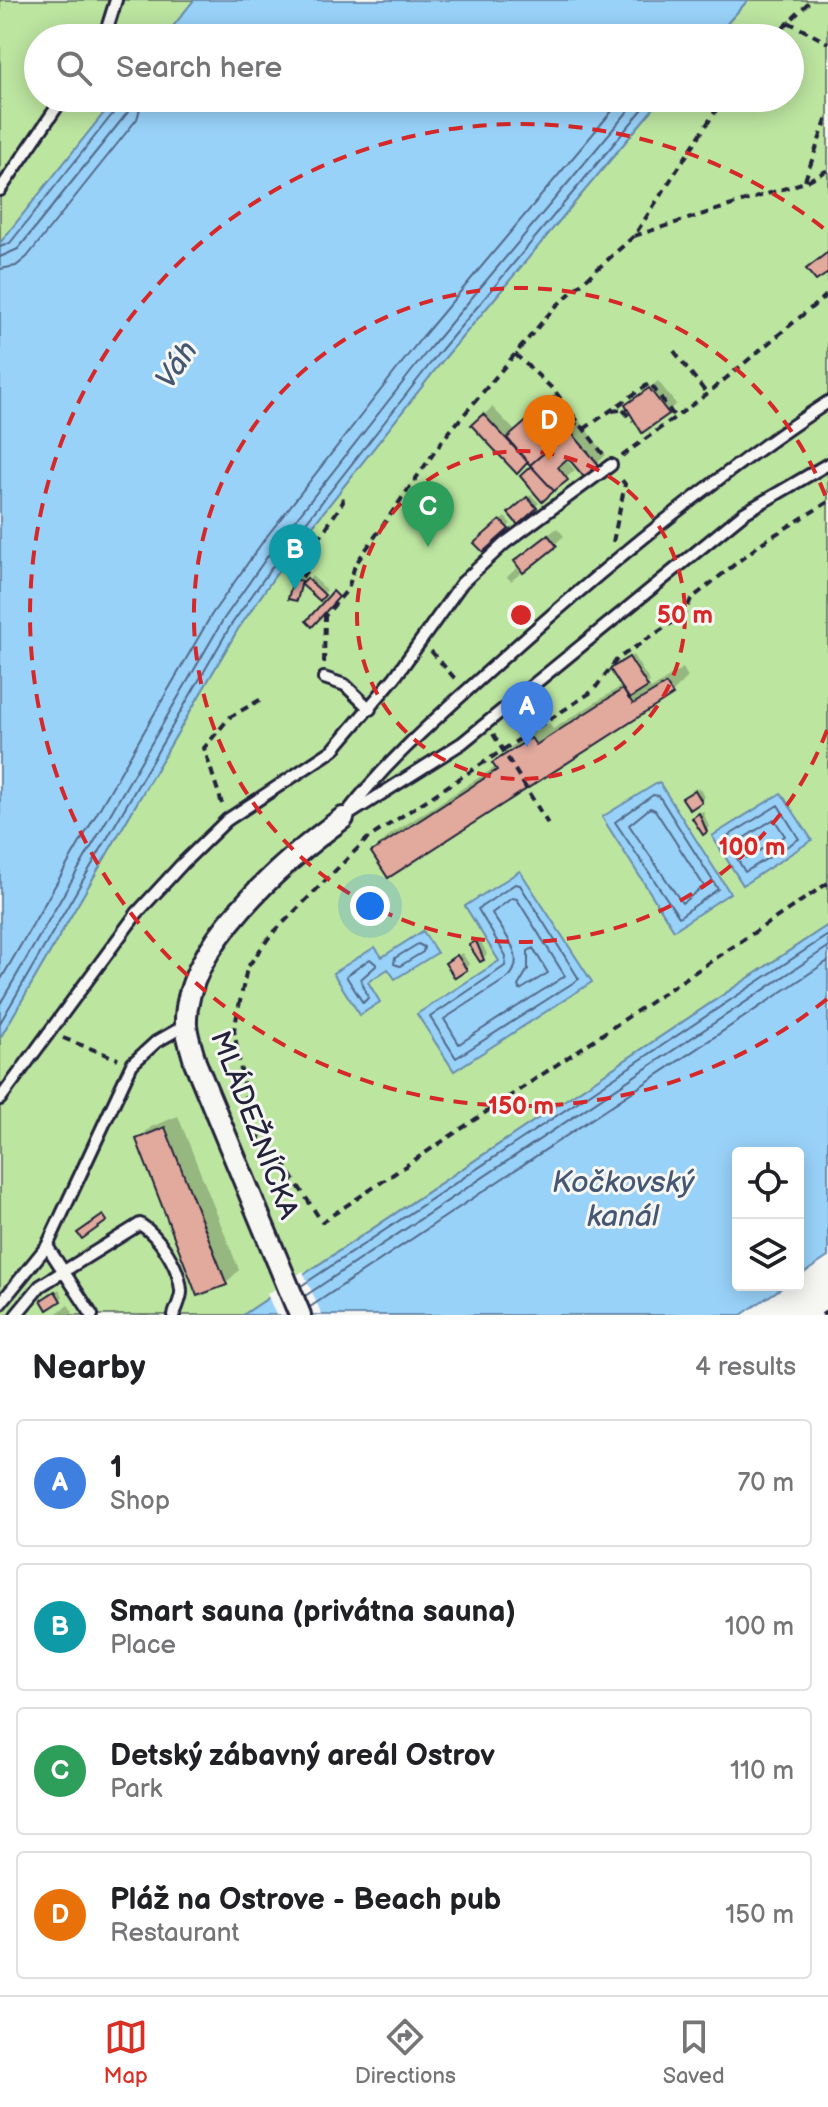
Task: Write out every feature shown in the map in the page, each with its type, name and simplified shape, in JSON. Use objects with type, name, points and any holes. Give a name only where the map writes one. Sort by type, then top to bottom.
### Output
[{"type":"street","name":"MLÁDEŽNÍCKA","points":[[300,1315],[195,1062],[186,1025],[192,986],[206,956],[222,933],[280,871],[343,818]]},
{"type":"lane","points":[[108,24],[116,0]]},
{"type":"lane","points":[[0,190],[53,112]]},
{"type":"lane","points":[[343,818],[375,776],[607,568],[828,402]]},
{"type":"lane","points":[[343,818],[462,743],[744,513],[828,464]]},
{"type":"lane","points":[[0,1099],[140,909],[227,820],[333,750],[370,709],[462,583],[505,543],[611,465]]},
{"type":"lane","points":[[324,678],[345,685],[370,709]]},
{"type":"lane","points":[[2,1298],[47,1246],[132,1064],[156,1042],[186,1025]]},
{"type":"lane","points":[[16,1315],[40,1286],[140,1224],[156,1234],[182,1292],[174,1315]]},
{"type":"lane","points":[[47,1246],[92,1315]]},
{"type":"path","points":[[792,24],[788,22],[811,0]]},
{"type":"path","points":[[804,30],[828,43]]},
{"type":"path","points":[[324,678],[325,616],[348,589],[355,565],[445,437],[554,308],[634,236],[715,112]]},
{"type":"path","points":[[805,182],[828,115]]},
{"type":"path","points":[[634,236],[805,182],[828,170]]},
{"type":"path","points":[[515,354],[554,390],[611,465],[707,394],[828,294]]},
{"type":"path","points":[[674,351],[707,394]]},
{"type":"path","points":[[584,429],[650,383],[674,417]]},
{"type":"path","points":[[610,411],[625,410],[633,421]]},
{"type":"path","points":[[607,568],[625,484]]},
{"type":"path","points":[[302,577],[311,565],[311,551],[343,502],[342,494]]},
{"type":"path","points":[[828,502],[763,542],[691,599],[684,615],[617,659],[593,691],[367,839],[270,936],[247,968],[234,1030],[252,1135],[268,1140],[322,1222],[828,883]]},
{"type":"path","points":[[274,546],[307,571]]},
{"type":"path","points":[[434,655],[461,686]]},
{"type":"path","points":[[227,820],[204,748],[230,717],[263,698]]},
{"type":"path","points":[[503,756],[548,824]]},
{"type":"path","points":[[47,1032],[132,1064]]},
{"type":"path","points":[[822,1315],[828,1311]]},
{"type":"green space","points":[[0,0],[194,0],[175,24],[24,24],[24,112],[105,112],[0,243]]},
{"type":"green space","points":[[748,0],[828,0],[828,925],[243,1315],[0,1315],[0,1038],[238,629],[288,557],[443,360],[650,112],[804,112],[804,24],[727,24]]},
{"type":"water","points":[[194,0],[748,0],[727,24],[175,24]]},
{"type":"water","name":"Váh","points":[[105,112],[650,112],[443,360],[288,557],[238,629],[0,1038],[0,243]]},
{"type":"water","points":[[659,782],[730,893],[674,930],[602,817]]},
{"type":"water","points":[[781,793],[812,840],[743,885],[712,836]]},
{"type":"water","points":[[520,871],[592,982],[454,1071],[417,1014],[499,961],[465,906]]},
{"type":"water","name":"Kočkovský kanál","points":[[828,925],[828,1257],[804,1273],[804,1147],[732,1147],[732,1291],[777,1291],[741,1315],[243,1315]]},
{"type":"water","points":[[423,931],[437,953],[395,979],[388,969],[368,982],[380,1002],[360,1015],[333,973],[375,947],[382,957]]},
{"type":"pier","points":[[303,1271],[322,1315],[276,1315],[267,1294]]},
{"type":"building","points":[[828,252],[828,273],[816,281],[806,269]]},
{"type":"building","points":[[649,388],[669,414],[642,433],[625,405]]},
{"type":"building","points":[[554,397],[577,424],[530,465],[507,438]]},
{"type":"building","points":[[483,414],[528,462],[517,474],[471,425]]},
{"type":"building","points":[[570,431],[599,465],[584,477],[568,458],[558,467],[568,480],[554,491],[530,465]]},
{"type":"building","points":[[531,466],[554,491],[542,502],[520,476]]},
{"type":"building","points":[[527,497],[537,508],[518,525],[508,513]]},
{"type":"building","points":[[500,520],[509,529],[483,552],[474,543]]},
{"type":"building","points":[[548,535],[557,546],[523,573],[514,561]]},
{"type":"building","points":[[307,578],[325,595],[320,601],[301,584]]},
{"type":"building","points":[[293,579],[302,581],[297,601],[288,599]]},
{"type":"building","points":[[333,591],[339,597],[312,627],[306,621]]},
{"type":"building","points":[[629,657],[648,687],[629,699],[610,669]]},
{"type":"building","points":[[666,684],[673,695],[388,878],[371,852],[497,770],[492,763],[531,738],[536,745],[623,689],[633,704]]},
{"type":"building","points":[[695,790],[702,802],[690,810],[682,798]]},
{"type":"building","points":[[699,813],[707,832],[703,835],[692,818]]},
{"type":"building","points":[[476,941],[484,960],[480,962],[469,945]]},
{"type":"building","points":[[457,955],[467,970],[455,978],[445,963]]},
{"type":"building","points":[[165,1127],[227,1285],[197,1296],[136,1139]]},
{"type":"building","points":[[103,1215],[107,1221],[82,1239],[77,1233]]},
{"type":"building","points":[[55,1291],[61,1301],[47,1310],[41,1300]]},
{"type":"place","name":"Pláž na Ostrove - Beach pub","points":[[549,461]]},
{"type":"place","name":"Detský zábavný areál Ostrov","points":[[428,547]]},
{"type":"place","name":"Smart sauna (privátna sauna)","points":[[295,590]]},
{"type":"place","name":"1","points":[[527,747]]}]
